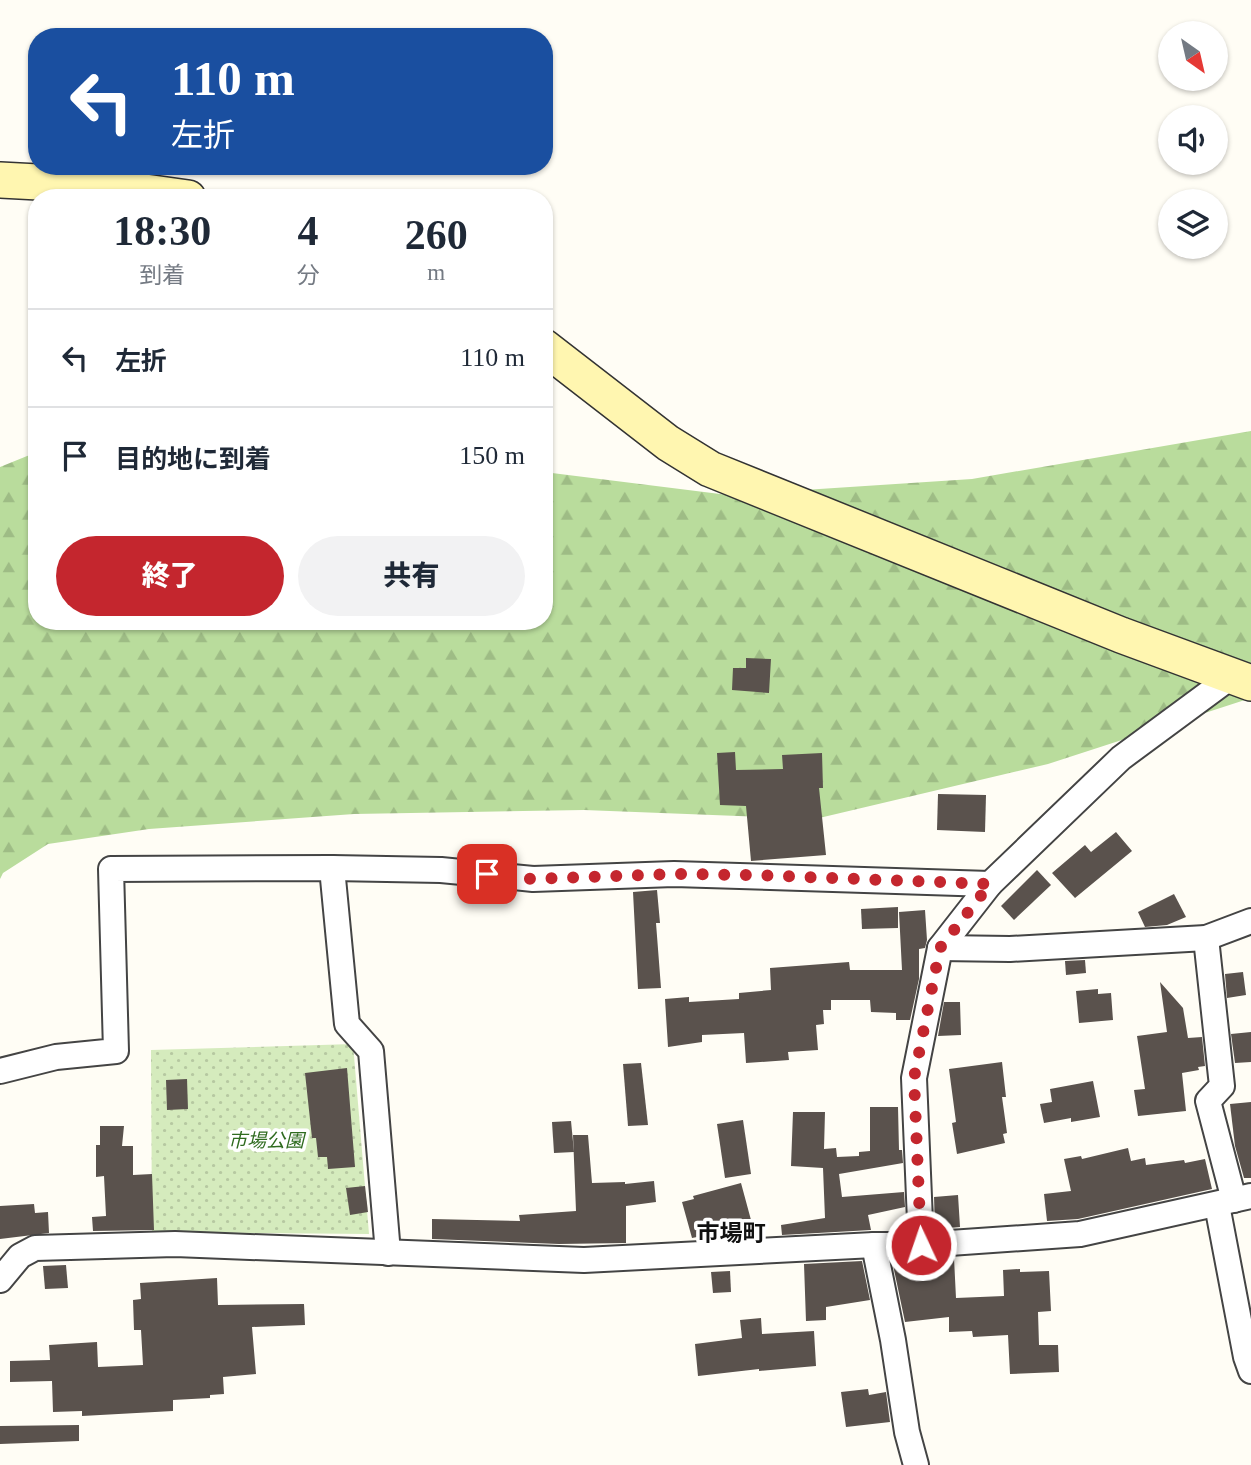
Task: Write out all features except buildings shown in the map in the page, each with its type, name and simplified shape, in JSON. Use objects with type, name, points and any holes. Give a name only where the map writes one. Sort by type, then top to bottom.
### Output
[{"type":"street","points":[[0,180],[124,189]]},
{"type":"street","points":[[553,354],[668,443],[710,470],[1108,630],[1242,679]]},
{"type":"street","points":[[921,1245],[914,1078],[940,948],[990,884],[1121,758],[1242,679]]},
{"type":"street","points":[[0,1071],[55,1057],[116,1051],[111,869],[332,868],[441,870],[533,879],[674,874],[990,884]]},
{"type":"street","points":[[332,868],[347,1024],[371,1051],[388,1253]]},
{"type":"street","points":[[940,948],[1010,949],[1206,938],[1251,921]]},
{"type":"street","points":[[1206,938],[1222,1086],[1208,1101],[1234,1200],[1246,1357],[1251,1371]]},
{"type":"street","points":[[0,1280],[20,1256],[34,1248],[175,1244],[584,1260],[921,1245],[1080,1234],[1234,1200]]},
{"type":"street","points":[[874,1245],[893,1340],[906,1432],[916,1465]]},
{"type":"green space","points":[[1251,431],[1251,698],[1048,764],[815,819],[584,810],[354,814],[149,829],[48,844],[3,873],[0,879],[0,467],[28,456],[28,630],[553,630],[553,473],[728,495],[972,479]]},
{"type":"green space","name":"市場公園","points":[[353,1044],[369,1234],[152,1232],[151,1050]]},
{"type":"district","name":"市場町","points":[[731,1233]]},
{"type":"route","points":[[487,874],[533,879],[674,874],[753,875],[990,884],[940,948],[928,1019],[914,1078],[921,1245]]}]
